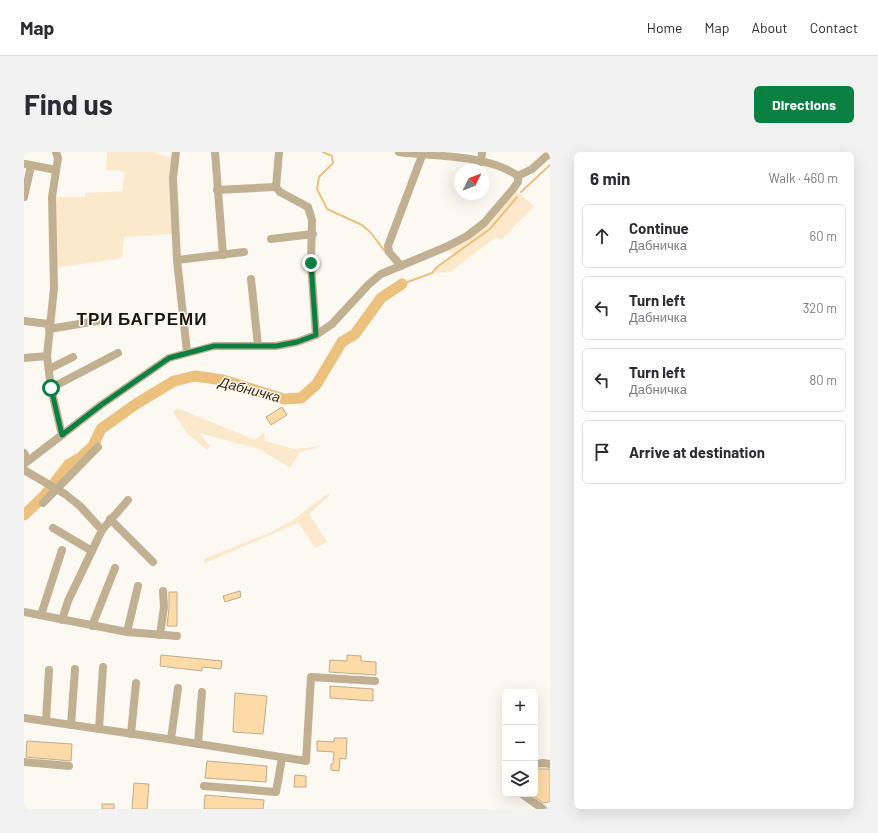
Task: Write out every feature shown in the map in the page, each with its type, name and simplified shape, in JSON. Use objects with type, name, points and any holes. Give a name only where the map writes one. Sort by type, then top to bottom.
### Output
[{"type":"street","points":[[56,152],[58,158],[52,197],[54,288],[47,356],[51,388],[62,435]]},
{"type":"street","points":[[176,152],[173,178],[177,260],[187,352]]},
{"type":"street","points":[[215,152],[223,255]]},
{"type":"street","points":[[279,152],[276,187],[280,192],[308,207],[312,220],[313,234],[311,263],[316,335]]},
{"type":"street","points":[[399,152],[452,154],[502,167],[518,176]]},
{"type":"street","points":[[481,162],[482,152]]},
{"type":"street","points":[[401,266],[390,252],[388,246],[423,153]]},
{"type":"street","points":[[518,176],[532,169],[550,153]]},
{"type":"street","points":[[24,197],[28,165],[56,170]]},
{"type":"street","points":[[24,453],[26,462],[101,405],[169,358],[214,346],[286,345],[316,335],[332,324],[369,284],[381,274],[467,236],[484,223],[499,207],[518,182],[518,176]]},
{"type":"street","points":[[217,190],[276,187]]},
{"type":"street","points":[[271,239],[313,234]]},
{"type":"street","points":[[177,260],[244,252]]},
{"type":"street","points":[[251,279],[258,346]]},
{"type":"street","points":[[24,321],[49,327],[103,320]]},
{"type":"street","points":[[51,388],[118,353]]},
{"type":"street","points":[[24,358],[47,356]]},
{"type":"street","points":[[49,369],[73,357]]},
{"type":"street","points":[[43,503],[98,446]]},
{"type":"street","points":[[24,470],[56,488],[80,506],[102,530]]},
{"type":"street","points":[[62,620],[68,601],[102,530],[128,500]]},
{"type":"street","points":[[110,519],[152,562]]},
{"type":"street","points":[[53,528],[92,551]]},
{"type":"street","points":[[41,615],[62,550]]},
{"type":"street","points":[[92,626],[115,568]]},
{"type":"street","points":[[127,632],[138,586]]},
{"type":"street","points":[[160,634],[164,607],[164,591]]},
{"type":"street","points":[[24,612],[127,632],[177,636]]},
{"type":"street","points":[[99,729],[103,667]]},
{"type":"street","points":[[71,725],[75,669]]},
{"type":"street","points":[[46,721],[49,670]]},
{"type":"street","points":[[24,721],[46,721],[171,739],[306,761],[311,677],[374,681]]},
{"type":"street","points":[[131,734],[136,683]]},
{"type":"street","points":[[171,739],[178,688]]},
{"type":"street","points":[[198,744],[202,692]]},
{"type":"street","points":[[204,786],[276,792],[282,758]]},
{"type":"street","points":[[24,762],[69,766]]},
{"type":"street","points":[[538,763],[543,762],[550,764]]},
{"type":"street","points":[[526,797],[543,809]]},
{"type":"shaded area","points":[[107,152],[154,152],[167,157],[177,155],[176,234],[124,237],[122,258],[53,268],[52,197],[85,197],[85,193],[122,191],[125,171],[106,170]]},
{"type":"shaded area","points":[[513,189],[534,206],[501,240],[496,237],[450,272],[432,273],[437,267],[454,256],[446,247],[467,236]]},
{"type":"shaded area","points":[[177,408],[255,440],[264,432],[265,441],[294,449],[323,446],[300,452],[290,468],[259,449],[199,433],[210,446],[207,450],[187,433],[173,412]]},
{"type":"shaded area","points":[[328,493],[330,495],[309,514],[327,542],[316,548],[298,523],[205,563],[204,559],[269,533],[295,519]]},
{"type":"building","points":[[282,407],[287,415],[271,425],[266,417]]},
{"type":"building","points":[[240,591],[241,597],[225,602],[223,596]]},
{"type":"building","points":[[169,592],[177,592],[177,626],[167,626]]},
{"type":"building","points":[[161,655],[222,661],[221,669],[202,667],[202,671],[160,666]]},
{"type":"building","points":[[347,655],[361,656],[361,661],[376,662],[376,675],[329,672],[330,660],[347,661]]},
{"type":"building","points":[[330,686],[373,689],[373,701],[330,698]]},
{"type":"building","points":[[235,693],[267,696],[263,734],[233,732]]},
{"type":"building","points":[[334,738],[347,738],[346,759],[340,758],[339,771],[331,770],[334,752],[317,751],[317,741],[334,742]]},
{"type":"building","points":[[27,741],[72,744],[71,761],[26,757]]},
{"type":"building","points":[[207,761],[267,766],[266,782],[205,778]]},
{"type":"building","points":[[538,769],[550,769],[550,801],[543,803],[535,797],[538,797]]},
{"type":"building","points":[[295,775],[306,776],[306,787],[294,787]]},
{"type":"building","points":[[134,783],[149,784],[147,809],[132,809]]},
{"type":"building","points":[[205,795],[264,800],[263,809],[204,809]]},
{"type":"building","points":[[102,804],[114,804],[114,809],[102,809]]},
{"type":"waterway","points":[[323,152],[332,156],[333,163],[319,177],[317,189],[327,209],[362,225],[371,233],[387,254]]},
{"type":"waterway","name":"Дабничка","points":[[521,192],[550,165]]},
{"type":"waterway","name":"Дабничка","points":[[402,284],[432,273],[437,267],[490,229],[517,197]]},
{"type":"waterway","name":"Дабничка","points":[[24,515],[45,495],[69,464],[80,458],[93,446],[101,429],[136,404],[174,381],[195,376],[223,380],[284,399],[301,398],[316,385],[342,342],[355,334],[381,298],[402,284]]},
{"type":"district","name":"ТРИ БАГРЕМИ","points":[[142,318]]},
{"type":"route","points":[[51,388],[62,435],[101,405],[169,358],[214,346],[286,345],[316,335],[311,263]]}]
